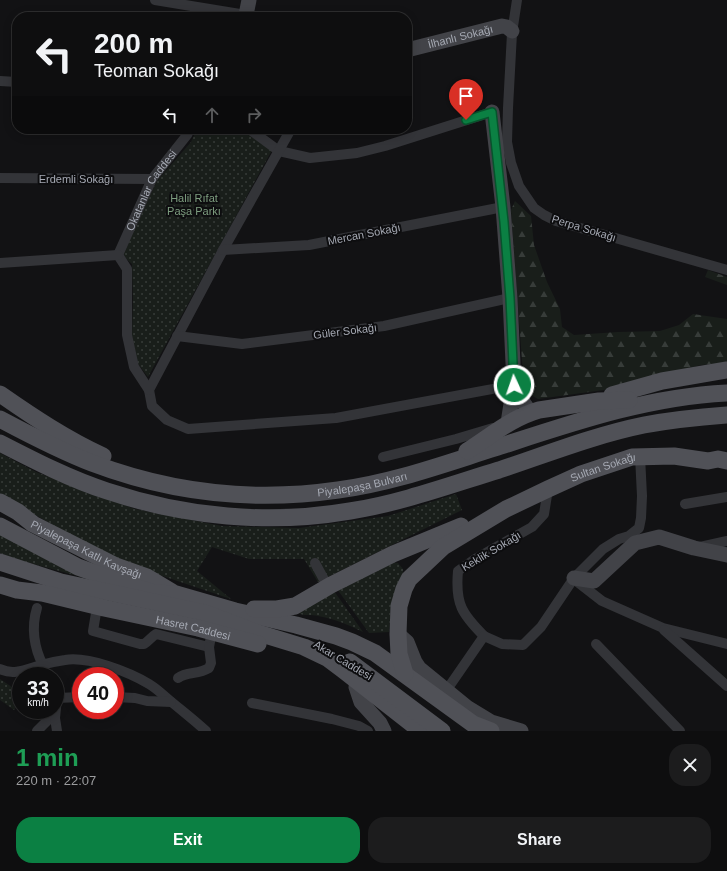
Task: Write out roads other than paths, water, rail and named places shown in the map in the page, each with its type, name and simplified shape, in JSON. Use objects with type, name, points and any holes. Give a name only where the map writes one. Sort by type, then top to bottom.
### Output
[{"type":"main road","points":[[599,401],[612,395],[662,381],[727,370]]},
{"type":"main road","points":[[0,394],[53,429],[88,449],[119,463],[153,482]]},
{"type":"main road","name":"Piyalepaşa Bulvarı","points":[[0,419],[72,455],[108,469],[153,482],[226,494],[249,496],[291,495],[339,490],[395,478],[603,414],[651,403],[694,396],[727,394]]},
{"type":"main road","points":[[457,460],[508,423],[530,412],[621,399],[651,403]]},
{"type":"main road","points":[[720,416],[727,428]]},
{"type":"main road","name":"Piyalepaşa Bulvarı","points":[[0,443],[43,465],[73,478],[105,491],[149,504],[182,511],[228,516],[293,517],[349,512],[374,507],[438,489],[624,430],[645,425],[720,416]]},
{"type":"main road","name":"Sultan Sokağı","points":[[506,509],[581,474],[632,457],[674,456],[721,461]]},
{"type":"main road","name":"Piyalepaşa Katlı Kavşağı","points":[[0,502],[18,512],[32,524],[116,566],[147,577],[176,594]]},
{"type":"main road","points":[[235,611],[242,607],[260,609],[291,607],[393,554],[475,520],[506,509]]},
{"type":"main road","points":[[405,674],[399,654],[399,606],[404,589],[409,579],[443,546],[506,509]]},
{"type":"main road","points":[[0,516],[32,524]]},
{"type":"main road","points":[[0,526],[78,567],[114,580],[154,593],[176,594],[235,611],[296,625],[336,636],[366,648],[405,674],[473,724],[491,731]]},
{"type":"main road","points":[[393,554],[402,555],[406,560],[410,570],[409,579]]},
{"type":"main road","points":[[0,562],[61,582],[205,613],[252,631],[304,647],[327,658],[418,730]]},
{"type":"main road","points":[[0,575],[17,581],[40,601]]},
{"type":"main road","name":"Hasret Caddesi","points":[[0,585],[17,590],[40,601],[97,607],[210,639],[299,655],[333,672],[364,692],[376,697]]},
{"type":"main road","name":"Akar Caddesi","points":[[205,613],[293,633],[324,646],[355,665],[442,731]]},
{"type":"main road","name":"Akar Caddesi","points":[[314,631],[358,656],[448,722],[464,731]]},
{"type":"street","points":[[155,0],[224,12]]},
{"type":"street","points":[[248,12],[249,0]]},
{"type":"street","name":"Perpa Sokağı","points":[[517,0],[512,31],[507,142],[511,163],[519,186],[534,208],[556,221],[727,270]]},
{"type":"street","name":"İlhanlı Sokağı","points":[[412,49],[502,26],[507,27],[512,31]]},
{"type":"street","points":[[0,81],[12,82]]},
{"type":"street","points":[[255,134],[279,151],[310,158],[357,153],[385,146],[492,112],[503,207],[510,298],[514,385],[508,423],[456,439],[383,457]]},
{"type":"street","name":"Okatanlar Caddesi","points":[[118,255],[152,179],[188,134]]},
{"type":"street","points":[[149,390],[223,250],[288,134]]},
{"type":"street","name":"Erdemli Sokağı","points":[[0,178],[152,179]]},
{"type":"street","name":"Mercan Sokağı","points":[[223,250],[309,245],[503,207]]},
{"type":"street","points":[[0,263],[118,255],[127,269],[127,335],[134,367],[149,390],[152,406],[167,420],[188,429],[336,418],[514,385]]},
{"type":"street","name":"Güler Sokağı","points":[[177,336],[242,344],[384,326],[510,298]]},
{"type":"street","points":[[514,385],[530,412]]},
{"type":"street","points":[[446,692],[484,636],[502,644],[523,645],[541,627],[574,578],[603,548],[629,536],[639,528],[642,496],[640,456]]},
{"type":"street","name":"Keklik Sokağı","points":[[484,636],[470,622],[460,607],[456,588],[458,571],[475,559],[532,527],[544,514],[548,489]]},
{"type":"street","points":[[685,504],[727,497]]},
{"type":"street","points":[[574,578],[594,581],[635,543],[659,537],[694,548],[727,555]]},
{"type":"street","points":[[694,548],[727,541]]},
{"type":"street","points":[[315,563],[328,587]]},
{"type":"street","points":[[574,578],[602,601],[663,628],[727,644]]},
{"type":"street","points":[[40,601],[35,616],[34,636],[37,651],[43,665]]},
{"type":"street","points":[[97,607],[93,631],[144,644],[156,634],[210,639],[211,662],[209,668],[203,672],[182,675],[178,678]]},
{"type":"street","points":[[663,628],[727,686]]},
{"type":"street","points":[[398,634],[407,642],[419,668],[446,692],[491,722],[521,731]]},
{"type":"street","points":[[596,644],[680,731]]},
{"type":"street","points":[[0,669],[6,672],[19,672],[66,660],[84,659],[96,662],[150,684],[171,702],[176,704],[206,731]]},
{"type":"street","points":[[356,687],[361,702],[380,723],[384,731]]},
{"type":"street","points":[[124,697],[147,701],[171,702]]},
{"type":"street","points":[[252,703],[332,719],[359,726],[368,731]]},
{"type":"street","points":[[37,731],[48,720],[52,719]]},
{"type":"street","points":[[55,719],[57,731]]},
{"type":"park label","name":"Halil Rıfat Paşa Parkı","points":[[194,204]]}]
